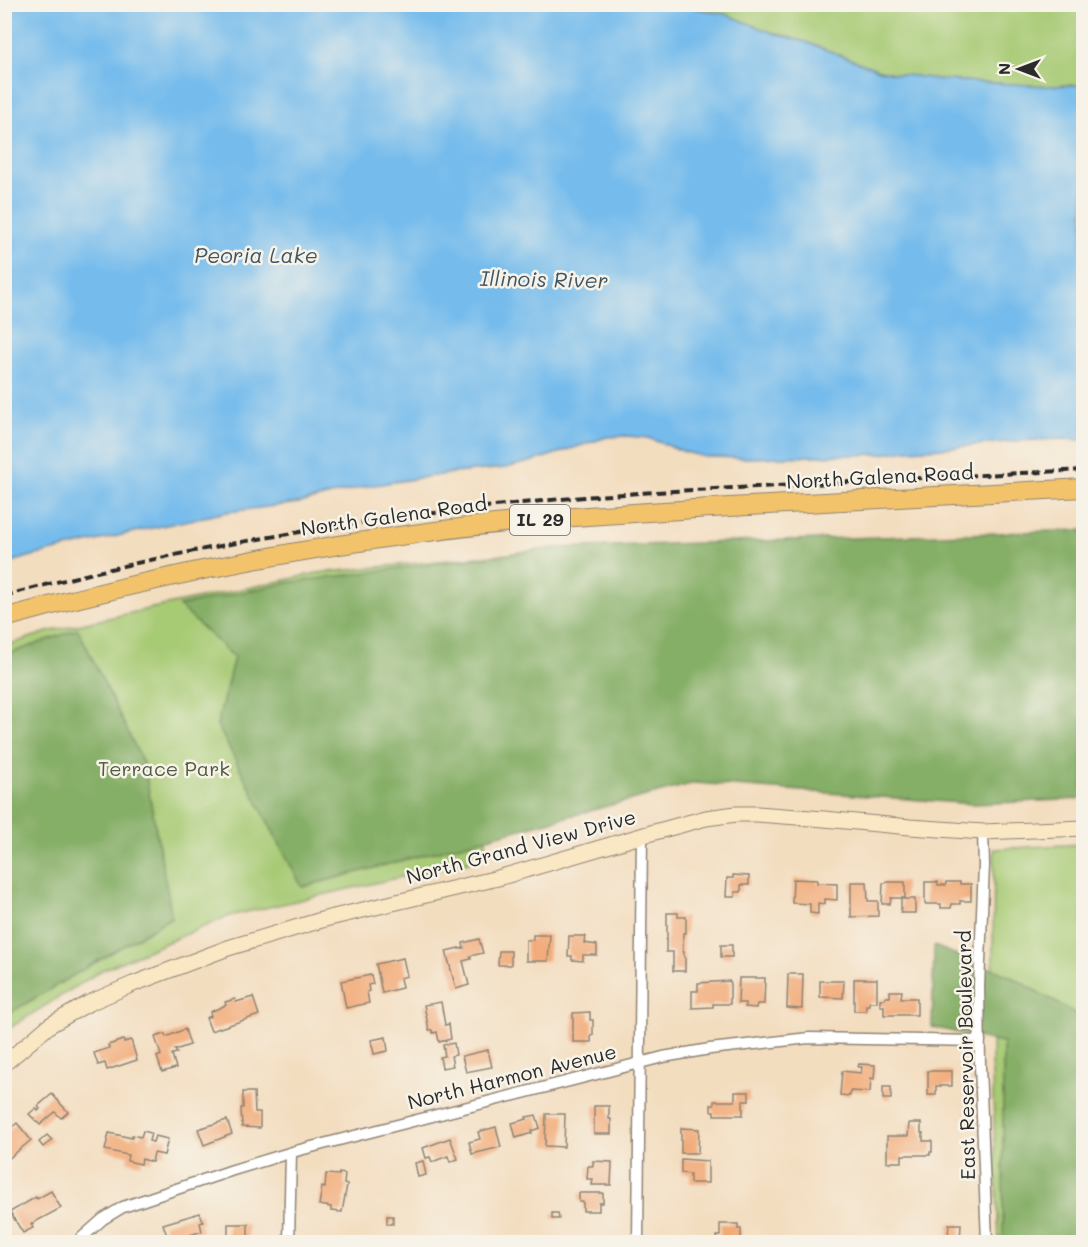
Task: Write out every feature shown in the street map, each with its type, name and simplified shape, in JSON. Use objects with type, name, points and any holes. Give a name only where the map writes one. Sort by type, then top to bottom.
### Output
[{"type":"main road","name":"North Galena Road","points":[[4,618],[189,572],[319,548],[429,532],[582,516],[1083,488]]},
{"type":"street","name":"North Grand View Drive","points":[[4,1064],[50,1025],[72,1012],[133,984],[228,948],[325,919],[506,875],[706,818],[745,814],[788,816],[983,832],[1083,828]]},
{"type":"street","name":"East Reservoir Boulevard","points":[[983,832],[984,865],[979,986],[987,1242]]},
{"type":"street","points":[[638,1242],[642,836]]},
{"type":"street","name":"North Harmon Avenue","points":[[77,1242],[103,1220],[130,1204],[224,1172],[663,1057],[710,1049],[809,1038],[980,1041]]},
{"type":"street","points":[[289,1242],[291,1153]]},
{"type":"green space","points":[[677,5],[1083,5],[1083,85],[1045,86],[945,80],[898,74],[879,70],[806,42]]},
{"type":"green space","points":[[1083,530],[1083,799],[973,804],[695,783],[302,887],[217,725],[234,657],[179,606],[286,583],[553,548]]},
{"type":"green space","name":"Terrace Park","points":[[486,556],[486,858],[229,916],[102,970],[5,1031],[5,646],[47,632],[318,573]]},
{"type":"green space","points":[[78,629],[144,765],[172,917],[5,1016],[5,655]]},
{"type":"green space","points":[[1083,844],[1083,1242],[999,1242],[992,1074],[994,849]]},
{"type":"green space","points":[[934,946],[1010,976],[1083,1018],[1083,1242],[1003,1242],[1003,1043],[932,1027]]},
{"type":"water","name":"Peoria Lake","points":[[5,4],[677,5],[725,14],[879,70],[898,74],[945,80],[1045,86],[1083,85],[1083,440],[1016,441],[883,454],[749,458],[705,457],[648,438],[607,437],[506,468],[453,473],[368,486],[299,503],[227,512],[5,564]]},
{"type":"building","points":[[733,875],[749,876],[749,885],[741,885],[741,892],[735,892],[735,897],[726,897],[727,878],[733,878]]},
{"type":"building","points":[[793,879],[837,884],[837,900],[825,899],[825,904],[818,903],[818,914],[810,913],[810,904],[792,903]]},
{"type":"building","points":[[851,882],[867,882],[868,901],[878,901],[878,916],[851,917]]},
{"type":"building","points":[[905,882],[905,898],[891,898],[890,904],[882,904],[883,883]]},
{"type":"building","points":[[925,882],[938,882],[938,885],[946,885],[946,882],[971,884],[971,901],[960,901],[960,904],[952,904],[951,908],[941,908],[941,904],[925,904]]},
{"type":"building","points":[[901,899],[915,899],[915,913],[901,913]]},
{"type":"building","points":[[667,913],[678,913],[678,917],[686,917],[686,933],[683,933],[685,971],[673,971],[673,952],[666,952]]},
{"type":"building","points":[[533,935],[550,935],[548,961],[526,961],[526,940],[533,940]]},
{"type":"building","points":[[569,936],[585,936],[584,943],[597,945],[597,955],[583,955],[583,961],[572,960],[572,956],[568,956]]},
{"type":"building","points":[[479,939],[483,953],[470,956],[471,959],[463,961],[469,985],[456,989],[446,951],[464,948],[463,943]]},
{"type":"building","points":[[721,945],[732,945],[732,957],[721,957]]},
{"type":"building","points":[[499,951],[511,951],[511,965],[498,965]]},
{"type":"building","points":[[403,958],[407,976],[400,978],[402,988],[382,993],[376,964]]},
{"type":"building","points":[[788,974],[803,974],[802,1009],[787,1008]]},
{"type":"building","points":[[371,975],[373,984],[368,985],[369,991],[367,992],[369,1003],[346,1008],[341,981]]},
{"type":"building","points":[[739,978],[765,978],[764,1004],[757,1004],[756,1008],[745,1007],[745,1003],[738,1003]]},
{"type":"building","points":[[854,979],[877,979],[877,1002],[869,1002],[869,1005],[866,1005],[866,1011],[854,1011]]},
{"type":"building","points":[[729,981],[731,983],[730,1004],[692,1008],[692,991],[698,991],[698,983]]},
{"type":"building","points":[[820,981],[844,981],[843,998],[820,997]]},
{"type":"building","points":[[890,991],[902,991],[901,998],[917,998],[917,1015],[884,1015],[884,1006],[880,1006],[880,999],[890,997]]},
{"type":"building","points":[[253,997],[259,1015],[211,1031],[206,1018],[211,1016],[210,1012],[226,1005],[225,1002],[235,999],[236,1002]]},
{"type":"building","points":[[441,1002],[445,1025],[449,1024],[451,1039],[439,1042],[437,1032],[433,1033],[429,1030],[424,1005]]},
{"type":"building","points":[[590,1012],[590,1020],[593,1020],[591,1042],[573,1042],[573,1013]]},
{"type":"building","points":[[185,1029],[190,1045],[175,1050],[177,1053],[172,1054],[176,1068],[162,1072],[157,1057],[161,1055],[155,1037],[165,1034],[166,1037]]},
{"type":"building","points":[[386,1037],[388,1051],[374,1054],[371,1040]]},
{"type":"building","points":[[123,1040],[124,1042],[131,1040],[137,1060],[107,1070],[105,1063],[98,1065],[94,1053]]},
{"type":"building","points":[[454,1043],[456,1055],[451,1056],[453,1066],[442,1068],[440,1057],[445,1056],[443,1045]]},
{"type":"building","points":[[488,1050],[492,1067],[466,1072],[462,1056]]},
{"type":"building","points":[[859,1064],[875,1065],[870,1092],[850,1091],[850,1096],[840,1095],[842,1071],[861,1073],[862,1067],[858,1067]]},
{"type":"building","points":[[928,1071],[952,1071],[952,1086],[936,1086],[936,1095],[928,1095]]},
{"type":"building","points":[[883,1087],[891,1087],[891,1099],[883,1099]]},
{"type":"building","points":[[243,1092],[254,1092],[255,1112],[260,1112],[260,1128],[242,1127]]},
{"type":"building","points":[[735,1092],[749,1092],[749,1101],[743,1101],[743,1115],[714,1115],[711,1105],[714,1105],[714,1101],[735,1101]]},
{"type":"building","points":[[52,1094],[68,1112],[61,1118],[55,1112],[40,1125],[29,1114],[36,1108],[38,1111],[40,1109],[38,1106]]},
{"type":"building","points":[[594,1106],[609,1106],[611,1134],[594,1134]]},
{"type":"building","points":[[546,1114],[565,1114],[564,1147],[545,1146]]},
{"type":"building","points":[[536,1115],[540,1128],[516,1138],[512,1123]]},
{"type":"building","points":[[227,1120],[232,1134],[204,1145],[198,1129]]},
{"type":"building","points":[[17,1123],[31,1140],[7,1160],[4,1158],[4,1134]]},
{"type":"building","points":[[909,1123],[921,1123],[923,1141],[932,1141],[932,1152],[930,1155],[902,1155],[902,1162],[887,1162],[887,1136],[908,1136]]},
{"type":"building","points":[[496,1127],[501,1147],[472,1154],[469,1142],[480,1139],[478,1132]]},
{"type":"building","points":[[681,1128],[699,1129],[698,1153],[681,1153]]},
{"type":"building","points":[[143,1131],[151,1133],[149,1141],[153,1142],[155,1136],[168,1139],[164,1155],[154,1153],[152,1162],[142,1159],[141,1164],[127,1161],[128,1155],[105,1150],[109,1133],[132,1138],[132,1135],[141,1137]]},
{"type":"building","points":[[47,1135],[52,1140],[43,1147],[39,1142]]},
{"type":"building","points":[[450,1138],[458,1159],[450,1162],[448,1156],[432,1162],[430,1157],[426,1158],[423,1148]]},
{"type":"building","points":[[681,1159],[708,1161],[708,1183],[690,1183],[690,1174],[681,1173]]},
{"type":"building","points":[[423,1161],[426,1175],[418,1177],[415,1163]]},
{"type":"building","points":[[593,1161],[612,1162],[611,1185],[592,1185],[593,1179],[587,1179],[588,1166],[593,1166]]},
{"type":"building","points":[[339,1173],[345,1174],[344,1184],[347,1185],[342,1212],[331,1211],[331,1207],[319,1205],[322,1187],[325,1188],[326,1174],[339,1175]]},
{"type":"building","points":[[51,1191],[61,1208],[31,1224],[33,1228],[23,1233],[10,1212]]},
{"type":"building","points":[[579,1193],[603,1193],[603,1203],[599,1203],[599,1211],[583,1211],[583,1202],[579,1202]]},
{"type":"building","points":[[200,1213],[203,1222],[200,1223],[202,1231],[169,1242],[163,1224]]},
{"type":"building","points":[[552,1213],[558,1213],[559,1219],[552,1219]]},
{"type":"building","points":[[387,1216],[393,1216],[393,1224],[387,1224]]},
{"type":"building","points":[[228,1224],[248,1224],[248,1239],[260,1239],[260,1242],[228,1242]]},
{"type":"building","points":[[720,1224],[738,1224],[738,1229],[741,1229],[741,1240],[717,1242],[717,1236],[720,1236]]},
{"type":"building","points":[[949,1224],[961,1224],[960,1242],[933,1242],[933,1237],[948,1237]]},
{"type":"railway","points":[[4,596],[200,550],[332,527],[465,509],[624,494],[1084,470]]},
{"type":"water label","name":"Illinois River","points":[[544,280]]}]
